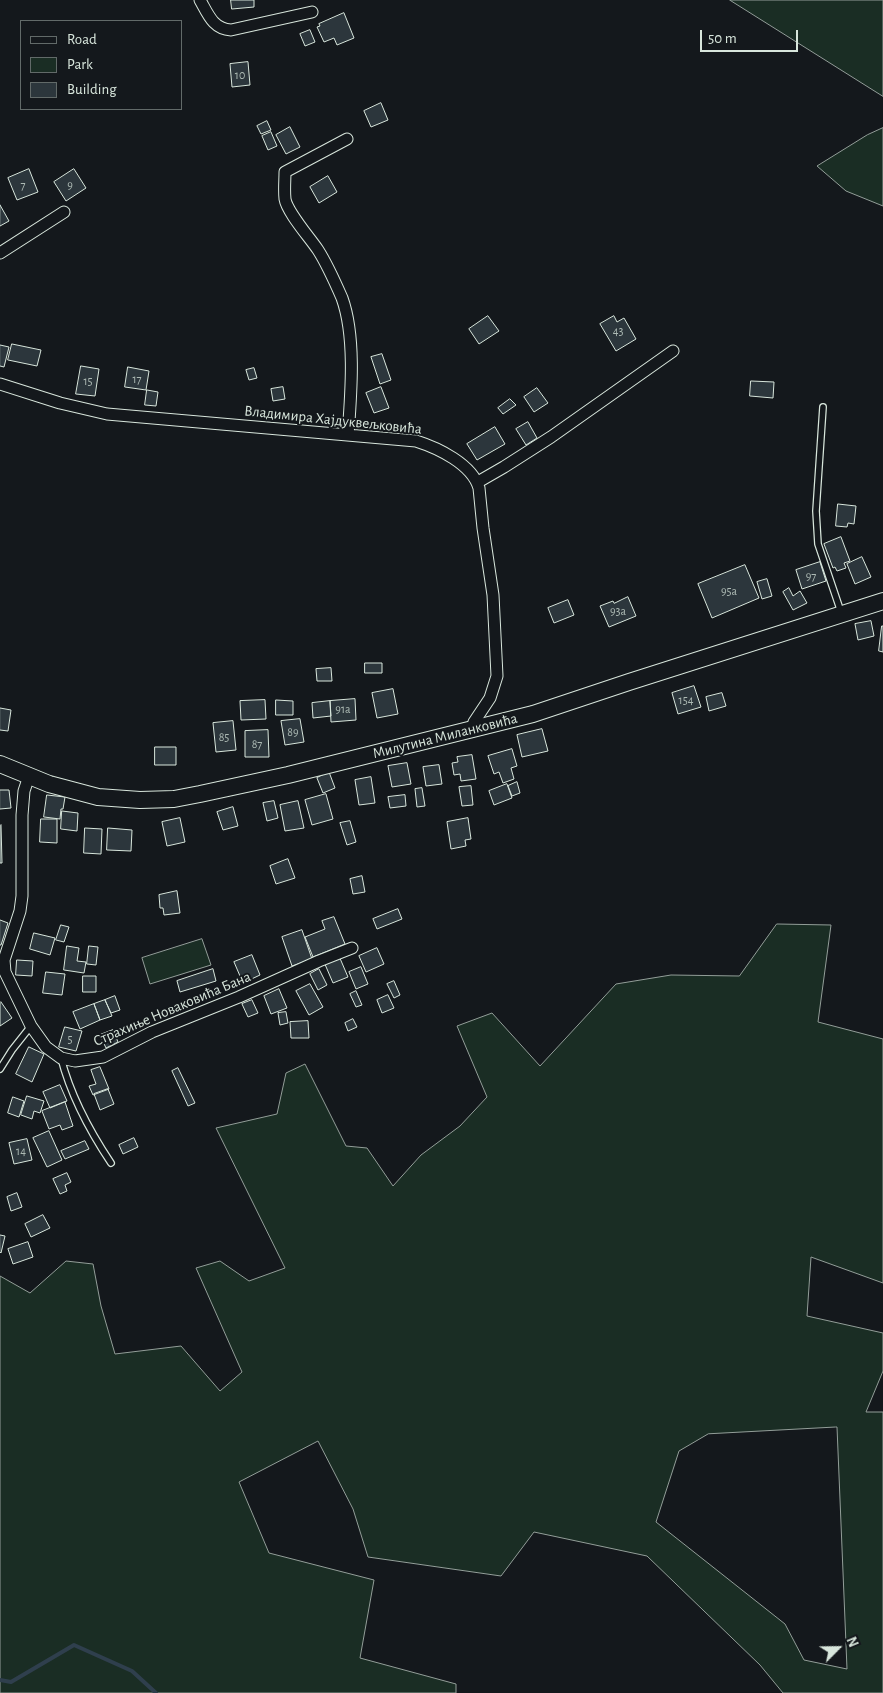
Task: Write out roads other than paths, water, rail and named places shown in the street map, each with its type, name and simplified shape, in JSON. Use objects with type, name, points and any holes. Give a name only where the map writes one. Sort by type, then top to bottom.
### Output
[{"type":"main road","name":"Милутина Миланковића","points":[[0,764],[64,789],[98,797],[140,800],[174,799],[249,784],[533,714],[883,601]]},
{"type":"street","points":[[200,0],[211,19],[223,30],[231,30],[312,12]]},
{"type":"street","points":[[347,139],[285,172],[285,200],[301,228],[318,250],[342,299],[347,319],[351,364],[351,400],[348,435]]},
{"type":"street","points":[[0,253],[64,212]]},
{"type":"street","points":[[472,730],[474,722],[490,698],[496,676],[493,595],[478,482],[552,437],[673,351]]},
{"type":"street","name":"Владимира Хајдуквељковића","points":[[0,384],[60,404],[107,414],[406,440],[427,445],[448,454],[478,482]]},
{"type":"street","points":[[29,776],[24,792],[22,815],[21,903],[4,966],[6,978],[31,1026],[46,1047],[61,1058]]},
{"type":"street","name":"Страхиње Новаковића Бана","points":[[61,1058],[75,1061],[103,1057],[152,1032],[352,948]]},
{"type":"lane","points":[[823,407],[816,511],[818,544],[842,614]]},
{"type":"lane","points":[[0,1069],[31,1026]]},
{"type":"lane","points":[[61,1058],[80,1112],[111,1163]]},
{"type":"waterway","points":[[0,1680],[11,1682],[74,1645],[132,1671],[156,1693]]}]
